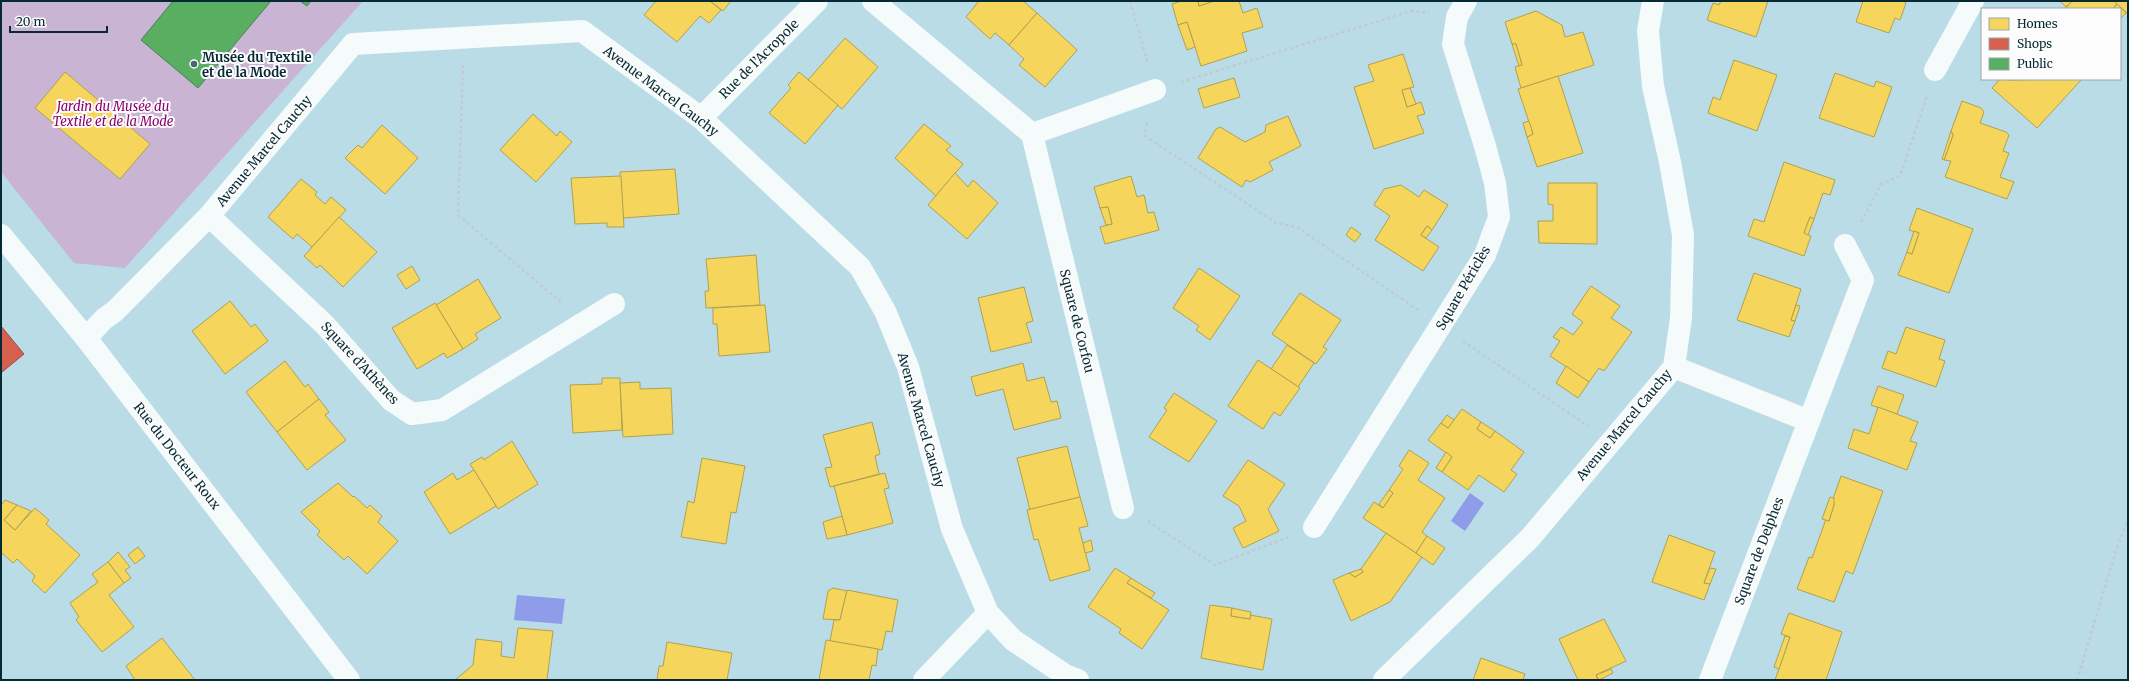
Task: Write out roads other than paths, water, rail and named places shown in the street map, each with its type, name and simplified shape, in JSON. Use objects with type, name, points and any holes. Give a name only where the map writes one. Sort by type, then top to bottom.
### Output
[{"type":"street","name":"Rue de l’Acropole","points":[[701,118],[817,1]]},
{"type":"street","points":[[873,1],[1032,134],[1155,90]]},
{"type":"street","name":"Avenue Marcel Cauchy","points":[[1384,680],[1530,538],[1674,366],[1681,318],[1683,236],[1670,162],[1653,86],[1648,30],[1651,1]]},
{"type":"street","points":[[1935,70],[1973,1]]},
{"type":"street","name":"Square Périclès","points":[[1314,527],[1485,254],[1499,217],[1495,183],[1453,44],[1461,9]]},
{"type":"street","name":"Avenue Marcel Cauchy","points":[[86,338],[104,319],[116,311],[209,216],[353,44],[582,31],[701,118],[860,267],[885,311],[908,367],[952,529],[988,613],[1013,640],[1065,675],[1078,680]]},
{"type":"street","name":"Square de Corfou","points":[[1032,134],[1122,508]]},
{"type":"street","name":"Square d’Athènes","points":[[209,216],[325,325],[392,400],[412,414],[442,410],[614,304]]},
{"type":"street","name":"Rue du Docteur Roux","points":[[1,235],[86,338],[349,680]]},
{"type":"street","name":"Square de Delphes","points":[[1710,680],[1863,280],[1845,245]]},
{"type":"street","points":[[1674,366],[1809,421]]},
{"type":"street","points":[[924,680],[988,613]]},
{"type":"water","points":[[1470,493],[1484,503],[1465,531],[1451,521]]},
{"type":"water","points":[[517,595],[565,599],[562,624],[514,620]]},
{"type":"place","name":"Musée du Textile et de la Mode","points":[[194,64]]},
{"type":"park label","name":"Jardin du Musée du Textile et de la Mode","points":[[113,114]]}]
